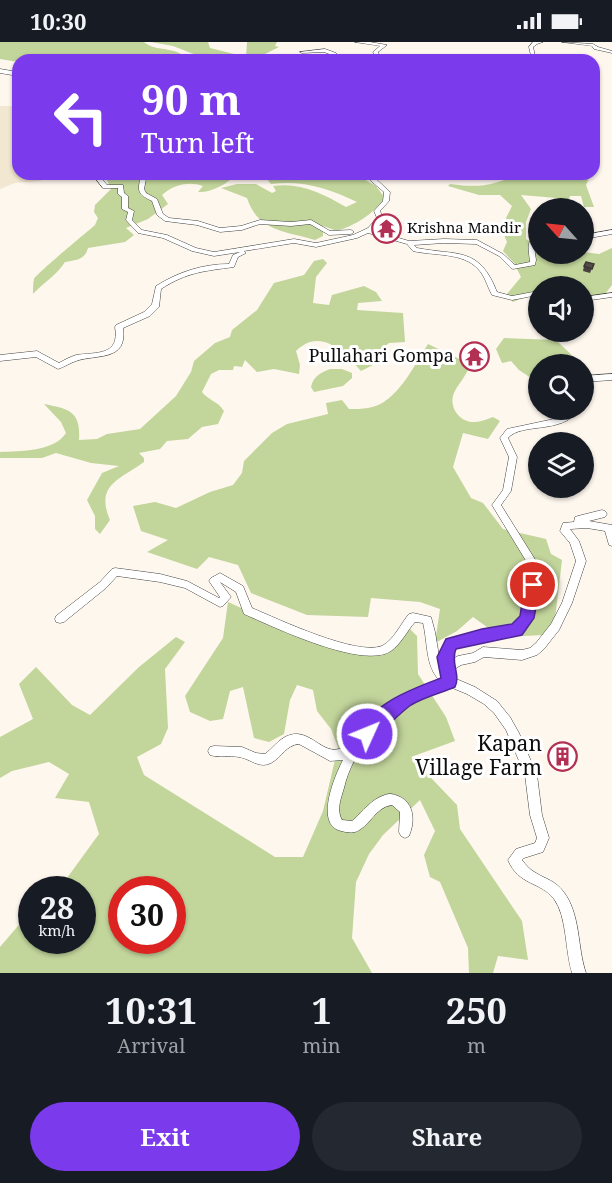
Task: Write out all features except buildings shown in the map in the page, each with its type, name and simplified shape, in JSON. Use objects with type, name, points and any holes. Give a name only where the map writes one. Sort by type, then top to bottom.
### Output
[{"type":"street","points":[[357,42],[387,43]]},
{"type":"street","points":[[533,54],[531,47],[535,43],[542,42]]},
{"type":"street","points":[[564,42],[612,47]]},
{"type":"street","points":[[585,42],[596,48],[612,52]]},
{"type":"street","points":[[376,54],[375,52],[387,43]]},
{"type":"street","points":[[302,51],[325,50],[334,54]]},
{"type":"street","points":[[100,180],[105,187],[121,186],[121,194],[125,196],[125,209],[131,211],[129,220],[140,232],[165,236],[201,252],[214,254],[247,247],[257,248]]},
{"type":"street","points":[[143,180],[141,189],[143,194],[155,200],[160,215],[175,222],[198,223],[220,230],[242,228],[260,222],[291,224],[311,222],[329,233],[337,234],[364,227],[409,243],[477,242],[501,255],[510,266],[522,267],[533,264]]},
{"type":"street","points":[[0,358],[37,354],[58,366],[71,359],[108,355],[116,348],[120,340],[119,327],[152,310],[156,305],[158,288],[168,281],[217,265],[232,266],[235,256],[257,248],[294,241],[316,245],[355,237],[370,229],[380,218],[377,211],[386,201],[387,192],[373,180]]},
{"type":"street","points":[[594,235],[612,232]]},
{"type":"street","points":[[409,243],[415,250],[457,256],[477,263],[488,277],[494,293],[512,298],[528,295]]},
{"type":"street","points":[[594,298],[612,295]]},
{"type":"street","points":[[594,378],[612,377]]},
{"type":"street","points":[[450,682],[445,657],[451,644],[517,630],[527,618],[536,568],[496,505],[507,490],[513,457],[504,438],[510,431],[564,420]]},
{"type":"street","points":[[446,669],[458,661],[475,657],[483,652],[522,656],[533,652],[555,627],[567,603],[581,561],[574,541],[565,531],[566,526],[562,523],[602,514]]},
{"type":"street","points":[[566,526],[592,525],[609,528],[611,535]]},
{"type":"street","points":[[60,619],[104,585],[115,572],[160,578],[187,585],[220,603],[226,597],[214,580],[220,577],[240,589],[248,611],[311,638],[370,654],[386,650],[413,617],[427,620],[431,630],[437,670],[450,682],[476,692],[491,703],[503,714],[516,737],[531,775],[539,830],[543,838],[539,848],[520,853],[514,860],[530,877],[551,886],[564,904],[569,916],[574,961],[579,973]]},
{"type":"street","points":[[405,832],[406,811],[400,802],[391,799],[381,802],[353,827],[344,827],[336,822],[333,813],[338,783],[354,748],[380,719],[407,699],[450,682]]},
{"type":"street","points":[[214,751],[238,751],[260,760],[269,758],[288,740],[294,739],[300,739],[330,756],[354,748]]},
{"type":"shaded area","points":[[0,106],[12,106],[12,180],[42,180],[15,183],[0,189]]},
{"type":"green space","points":[[0,42],[144,42],[152,47],[181,54],[12,54],[12,61],[0,59]]},
{"type":"green space","points":[[151,42],[208,42],[210,48],[234,54],[194,54],[173,46]]},
{"type":"green space","points":[[247,42],[277,42],[275,46],[279,47],[265,54],[246,54]]},
{"type":"green space","points":[[107,180],[230,180],[208,191],[198,192],[203,186],[192,184],[171,189],[162,195],[168,204],[148,219],[126,228],[134,235],[125,242],[88,248],[82,257],[65,262],[33,294],[34,279],[37,275],[95,225],[98,218],[94,212],[95,205],[111,189]]},
{"type":"green space","points":[[268,180],[366,180],[376,186],[385,198],[370,214],[351,226],[337,231],[323,226],[323,236],[315,240],[284,232],[266,224],[258,218],[247,198],[221,188],[237,184],[256,184],[272,193],[276,191],[273,186],[283,185],[302,187],[346,207],[357,202],[315,186],[293,183],[271,184]]},
{"type":"green space","points":[[504,180],[588,180],[586,185],[591,198],[521,195],[528,205],[526,239],[528,240],[528,264],[594,264],[594,253],[599,254],[612,248],[612,285],[602,298],[594,299],[594,276],[528,276],[528,295],[513,302],[507,294],[521,277],[514,263],[503,251],[507,242],[501,228],[512,206],[500,195],[479,195],[448,186],[450,184],[485,185]]},
{"type":"green space","points":[[323,259],[327,263],[316,277],[313,303],[329,305],[332,295],[364,286],[376,292],[382,301],[358,303],[357,310],[403,313],[405,342],[389,343],[378,352],[373,365],[361,371],[331,344],[314,341],[296,351],[300,365],[299,374],[274,369],[257,372],[245,360],[242,367],[234,366],[233,370],[219,370],[211,374],[202,392],[224,411],[218,424],[202,427],[188,439],[167,441],[160,449],[139,453],[144,458],[144,462],[118,479],[108,491],[105,499],[110,520],[100,534],[95,529],[95,516],[87,500],[102,473],[119,466],[91,463],[56,453],[42,458],[0,458],[0,452],[27,451],[53,444],[66,433],[61,422],[44,404],[72,413],[78,423],[79,440],[97,439],[107,434],[140,429],[176,396],[191,372],[194,361],[215,343],[230,337],[232,330],[257,310],[274,283],[304,275],[314,261]]},
{"type":"green space","points":[[504,338],[528,339],[528,342],[558,342],[571,354],[528,354],[528,376],[511,361],[502,363],[496,349]]},
{"type":"green space","points":[[428,344],[470,364],[453,398],[454,409],[460,417],[470,422],[480,422],[493,417],[500,421],[488,439],[463,433],[453,467],[471,498],[483,503],[503,529],[546,539],[551,554],[562,560],[555,619],[543,635],[501,637],[473,617],[457,631],[435,643],[440,609],[420,602],[371,598],[368,617],[307,615],[251,593],[238,565],[209,557],[197,569],[147,552],[168,540],[141,531],[133,506],[155,502],[176,508],[210,492],[233,485],[242,473],[244,461],[272,433],[287,424],[328,414],[326,403],[342,400],[349,409],[361,409],[378,405],[388,399],[404,382]]},
{"type":"green space","points":[[330,369],[342,369],[352,373],[352,378],[343,386],[314,392],[311,387],[315,378]]},
{"type":"green space","points":[[228,602],[301,635],[352,648],[386,648],[408,627],[417,636],[418,674],[446,717],[455,741],[411,757],[457,805],[460,829],[522,921],[528,960],[498,956],[493,973],[469,973],[468,948],[440,882],[430,877],[424,855],[435,831],[420,800],[383,835],[369,854],[356,882],[352,938],[372,973],[0,973],[0,947],[18,926],[18,954],[96,954],[96,876],[68,876],[99,834],[89,802],[55,798],[69,774],[49,762],[12,771],[0,778],[0,737],[33,719],[19,684],[36,667],[72,705],[90,715],[139,667],[176,637],[185,642],[165,669],[168,728],[161,744],[137,757],[144,775],[275,857],[303,857],[323,811],[338,747],[331,729],[317,711],[313,690],[297,685],[290,700],[284,734],[269,742],[254,738],[243,687],[230,691],[223,719],[210,721],[190,712],[185,696],[223,638]]},
{"type":"place","name":"Krishna Mandir","points":[[386,228]]},
{"type":"place","name":"Pullahari Gompa","points":[[475,356]]},
{"type":"place","name":"Kapan Village Farm","points":[[563,756]]},
{"type":"route","points":[[367,734],[380,719],[407,699],[450,682],[445,657],[451,644],[517,630],[527,618],[533,585]]}]
